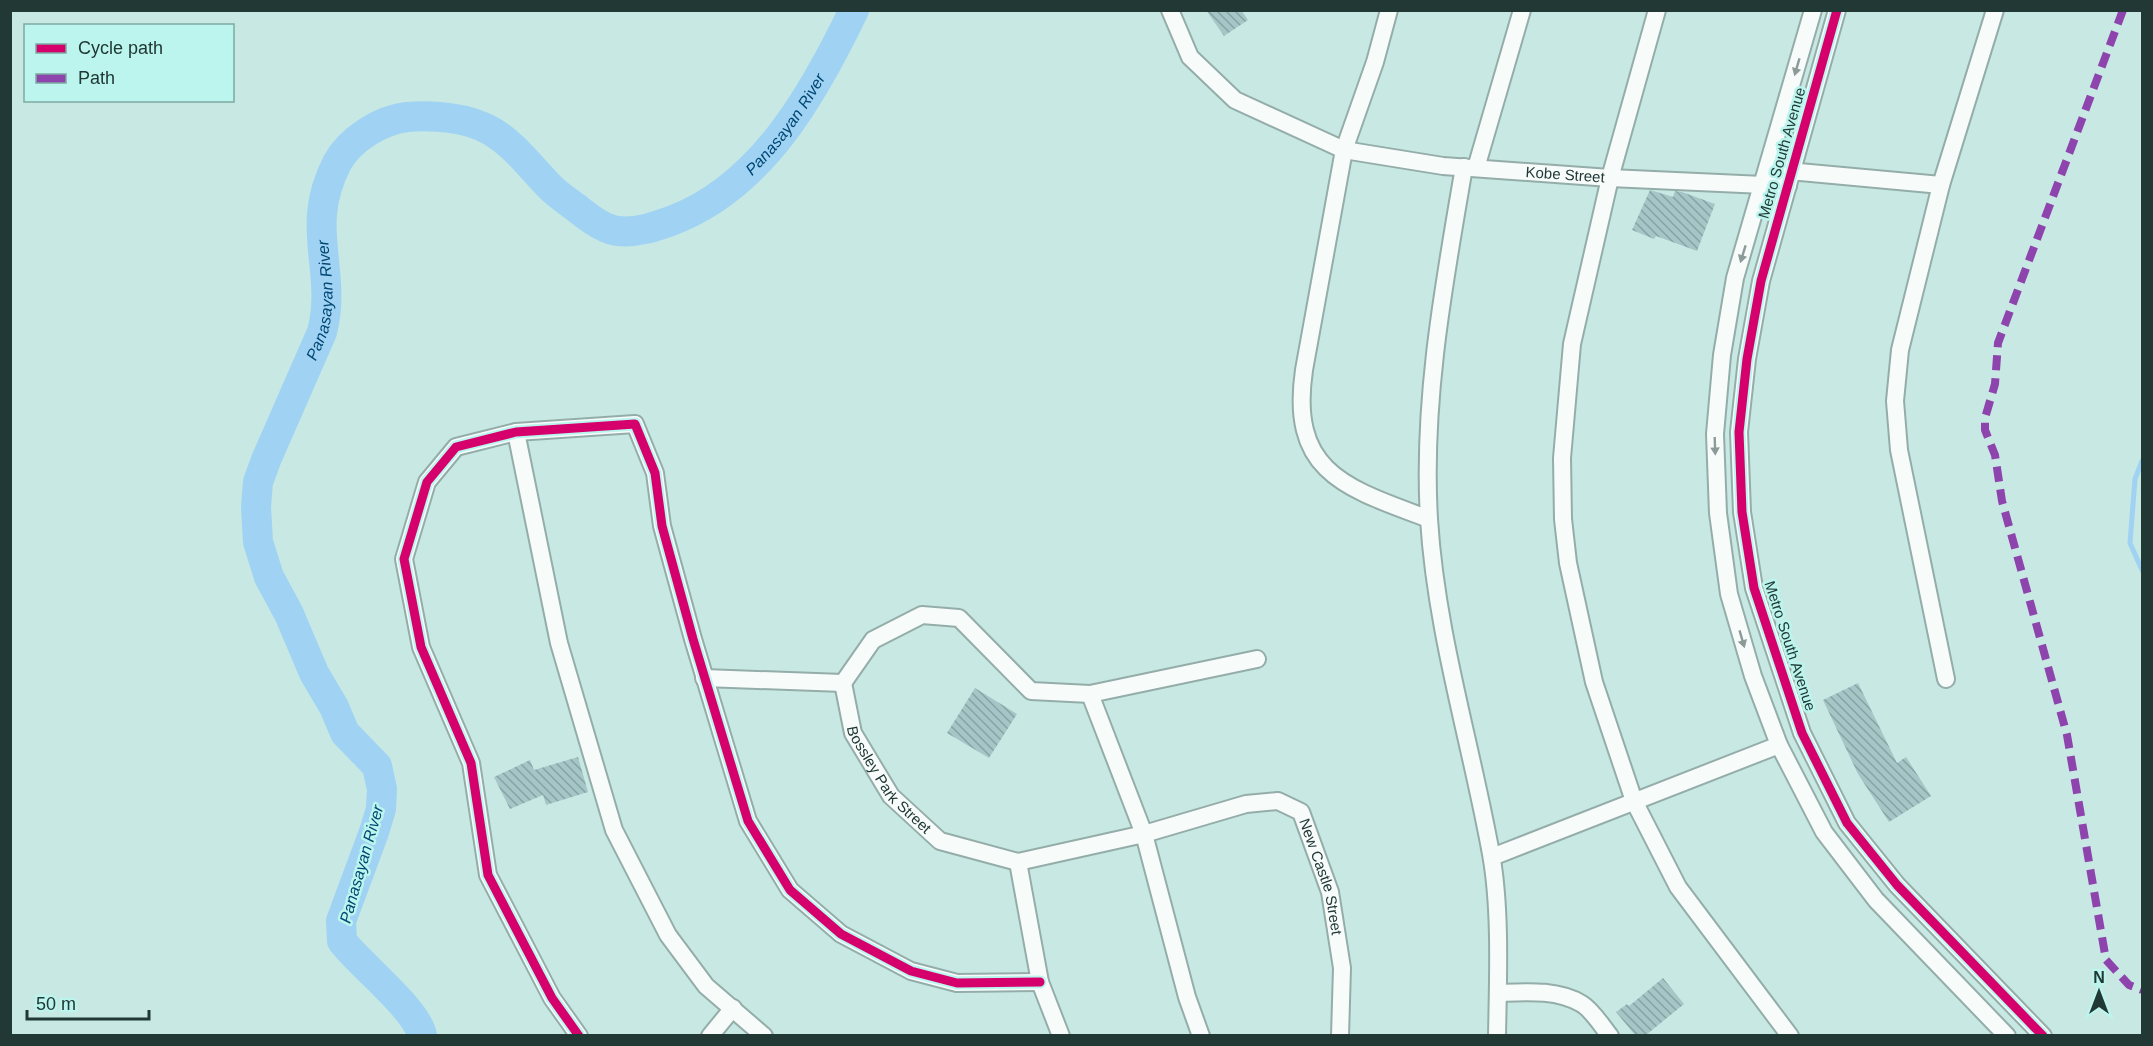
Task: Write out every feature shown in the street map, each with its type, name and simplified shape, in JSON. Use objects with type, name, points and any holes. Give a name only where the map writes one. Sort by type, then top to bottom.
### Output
[{"type":"street","name":"Kobe Street","points":[[1170,10],[1190,57],[1235,100],[1344,150],[1404,162],[1610,178],[1766,177],[1941,185]]},
{"type":"street","points":[[1389,10],[1375,62],[1344,150],[1304,370],[1300,397],[1301,422],[1308,445],[1323,466],[1362,493],[1429,519]]},
{"type":"street","points":[[1497,1035],[1498,993],[1492,857],[1442,620],[1429,519],[1429,421],[1436,333],[1470,168],[1522,10]]},
{"type":"street","points":[[1657,10],[1610,178],[1572,344],[1562,458],[1563,519],[1568,563],[1594,682],[1634,801],[1677,887],[1790,1035]]},
{"type":"street","name":"Metro South Avenue","points":[[1813,10],[1736,278],[1722,355],[1715,434],[1718,513],[1729,594],[1753,676],[1779,745],[1824,832],[1876,900],[2007,1035]]},
{"type":"street","name":"Metro South Avenue","points":[[1837,10],[1761,281],[1747,359],[1739,432],[1742,512],[1754,588],[1802,733],[1847,823],[1897,885],[2043,1035]]},
{"type":"street","points":[[1946,679],[1899,450],[1895,401],[1900,350],[1941,185],[1995,10]]},
{"type":"street","points":[[579,1035],[552,998],[488,875],[471,763],[421,646],[404,559],[427,482],[456,447],[516,432],[635,424],[655,473],[662,526],[704,678],[748,821],[790,890],[841,933],[911,970],[957,983],[1040,982]]},
{"type":"street","points":[[516,432],[559,643],[614,830],[668,935],[706,986],[764,1035]]},
{"type":"street","points":[[704,678],[843,683],[873,640],[922,615],[959,618],[1031,691],[1090,694],[1257,659]]},
{"type":"street","name":"Bossley Park Street","points":[[843,683],[853,733],[891,796],[940,841],[1018,862],[1144,834]]},
{"type":"street","points":[[1090,694],[1144,834],[1187,997],[1201,1035]]},
{"type":"street","points":[[1492,857],[1779,745]]},
{"type":"street","name":"New Castle Street","points":[[1144,834],[1245,804],[1278,801],[1301,812],[1330,892],[1342,968],[1340,1035]]},
{"type":"street","points":[[1018,862],[1040,982],[1061,1035]]},
{"type":"street","points":[[1498,993],[1539,992],[1562,996],[1583,1004],[1610,1035]]},
{"type":"street","points":[[710,1035],[733,1008]]},
{"type":"building","points":[[1206,10],[1241,10],[1248,20],[1224,36]]},
{"type":"building","points":[[1650,190],[1673,197],[1675,191],[1682,192],[1715,204],[1697,251],[1656,236],[1654,239],[1632,230]]},
{"type":"building","points":[[1858,683],[1897,763],[1906,757],[1931,796],[1889,822],[1858,774],[1823,700]]},
{"type":"building","points":[[975,688],[1017,714],[989,758],[947,733]]},
{"type":"building","points":[[578,757],[588,792],[546,805],[543,795],[510,809],[494,777],[530,760],[534,770]]},
{"type":"building","points":[[1663,978],[1684,1004],[1646,1035],[1635,1035],[1616,1012],[1627,1004],[1629,1006]]},
{"type":"waterway","name":"Panasayan River","points":[[422,1036],[418,1025],[400,1001],[342,941],[341,921],[374,832],[381,809],[382,789],[377,766],[345,733],[334,707],[314,673],[289,614],[269,577],[258,542],[256,507],[258,482],[322,332],[326,309],[323,208],[327,187],[337,163],[358,139],[387,122],[417,116],[461,120],[482,126],[499,136],[553,190],[597,223],[618,231],[652,227],[703,206],[732,185],[758,161],[782,134],[803,104],[854,10]]},
{"type":"waterway","points":[[2142,461],[2135,479],[2130,543],[2142,570]]},
{"type":"marked path","points":[[2123,10],[1998,343],[1995,384],[1985,418],[1985,430],[1995,455],[2002,501],[2067,735],[2106,960],[2129,985],[2142,990]]},
{"type":"cycle path","points":[[1837,10],[1761,281],[1747,359],[1739,432],[1742,512],[1754,588],[1802,733],[1847,823],[1897,885],[2043,1036]]},
{"type":"cycle path","points":[[579,1036],[552,998],[488,875],[471,763],[421,647],[404,559],[427,482],[456,447],[516,432],[635,424],[655,473],[662,526],[693,639],[748,821],[790,890],[841,934],[911,971],[957,983],[1040,982]]}]
